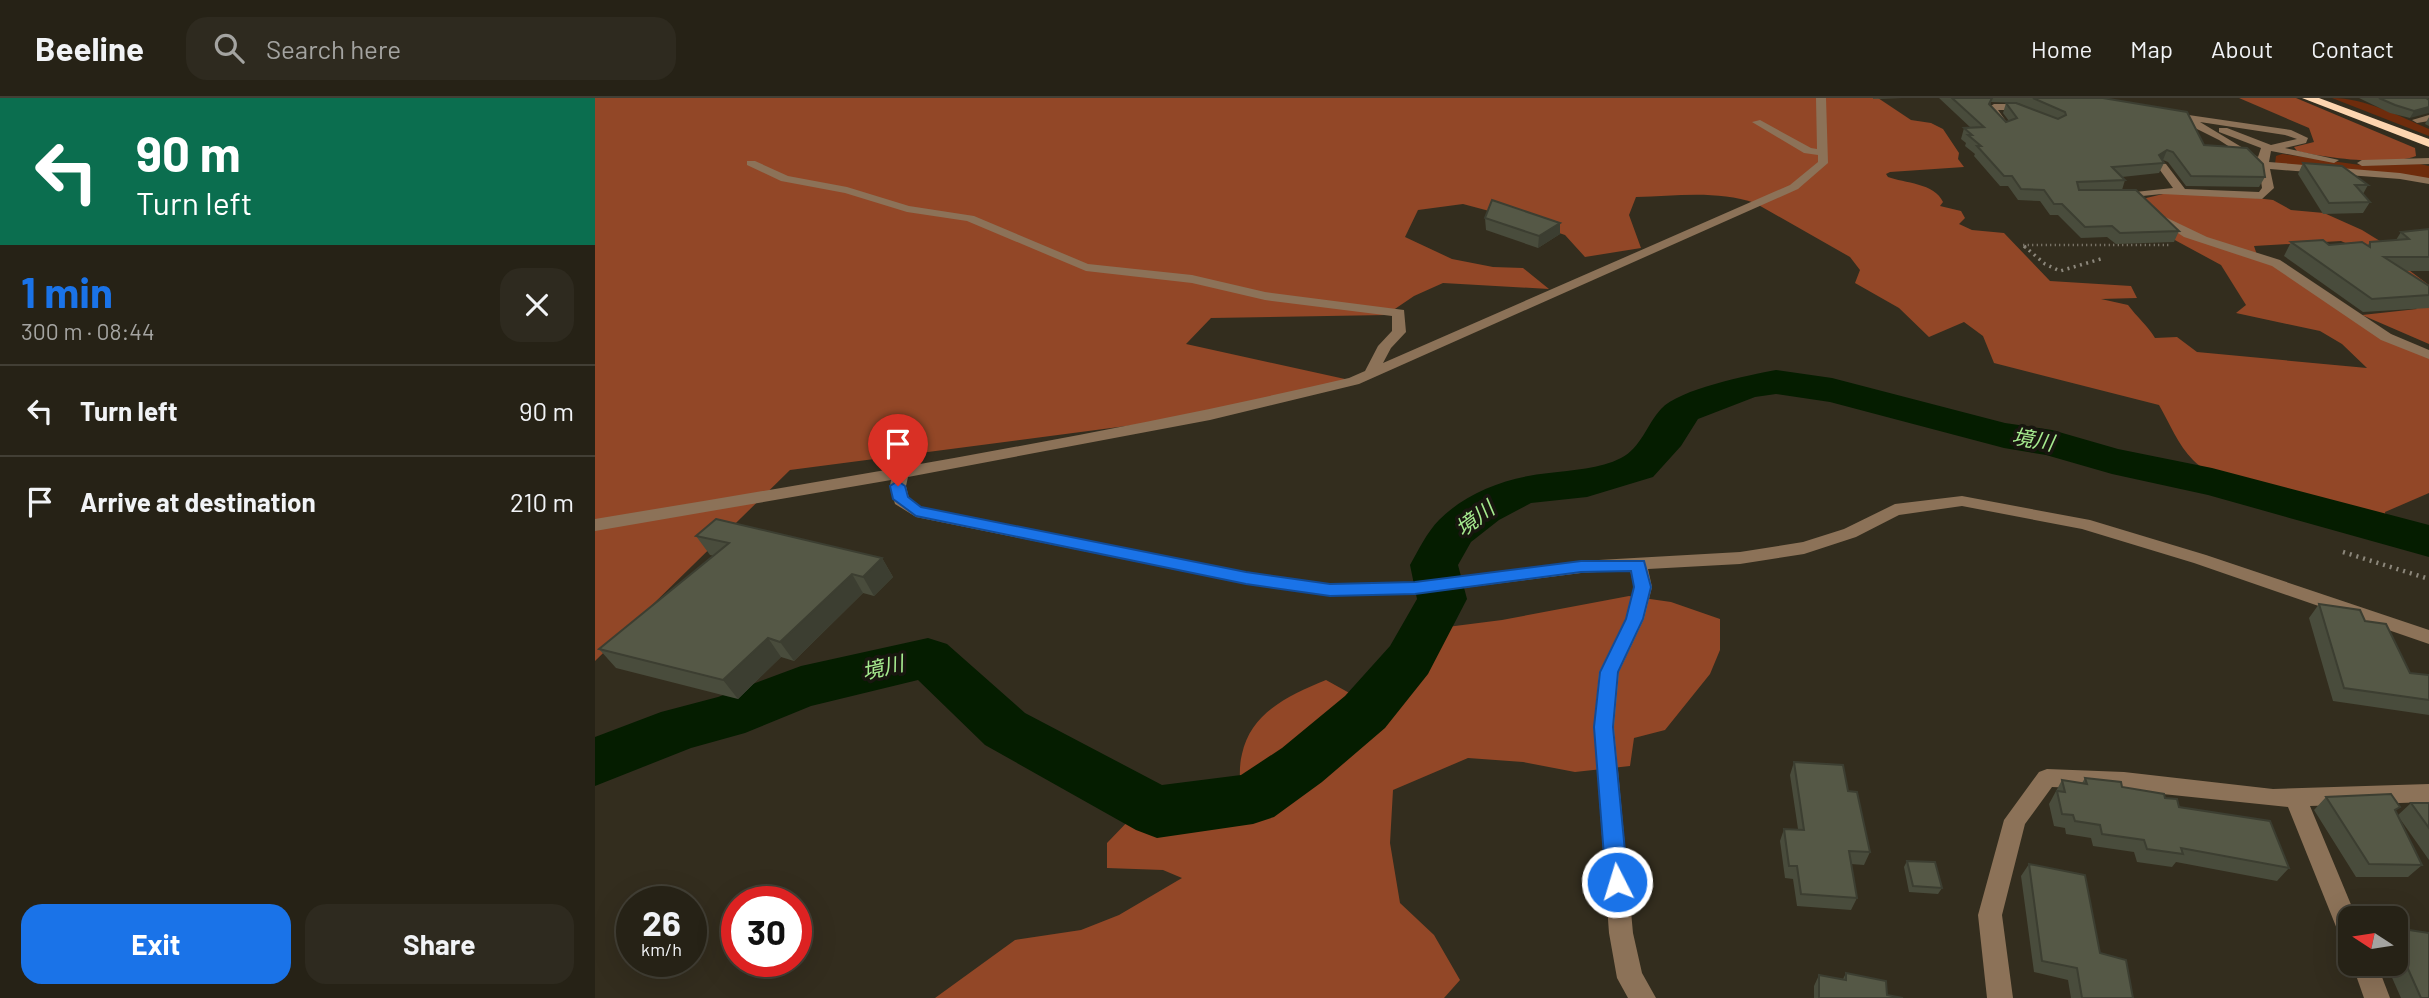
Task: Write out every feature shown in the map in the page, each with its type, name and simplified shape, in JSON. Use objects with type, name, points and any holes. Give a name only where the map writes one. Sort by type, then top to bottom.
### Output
[{"type":"highway","points":[[2308,98],[2429,143]]},
{"type":"street","points":[[595,525],[901,473],[1210,415],[1354,381],[1794,187],[1823,163],[1821,98]]},
{"type":"street","points":[[2016,108],[2026,98]]},
{"type":"street","points":[[2006,128],[1993,112],[1994,107],[2016,108],[2038,116]]},
{"type":"street","points":[[2105,197],[2182,192],[2262,196],[2268,188],[2264,165],[2266,149],[2302,141],[2303,138],[2277,130],[2156,113]]},
{"type":"street","points":[[2183,117],[2270,148],[2346,162],[2429,161]]},
{"type":"street","points":[[2183,117],[2223,138],[2264,165],[2353,178],[2400,176],[2429,181]]},
{"type":"street","points":[[2417,120],[2429,118]]},
{"type":"street","points":[[1757,122],[1808,151],[1824,153]]},
{"type":"street","points":[[751,163],[785,179],[847,190],[907,209],[970,218],[1086,267],[1192,279],[1265,296],[1399,313],[1399,332],[1385,346],[1371,373]]},
{"type":"street","points":[[2162,166],[2182,192]]},
{"type":"street","points":[[2135,194],[2178,230],[2200,241],[2257,255],[2276,263],[2386,337],[2429,355]]},
{"type":"street","points":[[901,473],[898,486],[901,499],[916,511],[1246,578],[1330,590],[1415,588],[1581,567],[1740,558],[1804,548],[1850,533],[1895,510],[1962,501],[2084,524],[2200,559],[2429,637]]},
{"type":"street","points":[[1638,565],[1643,587],[1635,619],[1609,672],[1604,727],[1622,933],[1630,978],[1643,998]]},
{"type":"street","points":[[2000,998],[1990,915],[2015,820],[2046,778],[2124,781],[2273,798],[2429,793]]},
{"type":"street","points":[[2295,797],[2339,906]]},
{"type":"street","points":[[2369,976],[2377,998]]},
{"type":"path","points":[[2104,258],[2065,272],[2052,271],[2023,245],[2162,246],[2200,241]]},
{"type":"path","points":[[2343,552],[2429,579]]},
{"type":"shaded area","points":[[595,98],[1878,98],[1911,120],[1931,123],[1943,129],[1959,153],[1958,159],[1964,167],[1890,172],[1886,174],[1888,177],[1933,191],[1943,202],[1940,206],[1961,211],[1965,218],[1959,224],[1972,230],[2004,233],[2050,281],[2131,286],[2137,298],[2101,299],[2128,305],[2155,338],[2177,337],[2197,352],[2367,368],[2342,344],[2320,331],[2236,313],[2246,305],[2221,265],[2160,232],[2138,200],[2167,193],[2273,200],[2291,210],[2324,213],[2362,230],[2388,246],[2402,265],[2429,285],[2429,344],[2362,315],[2417,309],[2366,271],[2352,246],[2341,241],[2254,246],[2257,255],[2337,305],[2429,355],[2429,493],[2385,512],[2387,525],[2284,500],[2230,482],[2209,472],[2193,460],[2159,405],[1994,363],[1983,336],[1964,322],[1929,337],[1899,308],[1855,283],[1860,270],[1850,257],[1755,203],[1711,195],[1636,197],[1629,215],[1641,248],[1585,257],[1565,235],[1463,204],[1418,210],[1405,237],[1452,259],[1493,267],[1523,268],[1549,289],[1443,283],[1414,296],[1386,315],[1211,318],[1186,344],[1354,381],[1210,415],[790,470],[595,661]]},
{"type":"shaded area","points":[[2239,98],[2296,98],[2415,148],[2416,156],[2374,161],[2297,151],[2294,147],[2314,142],[2309,128]]},
{"type":"shaded area","points":[[2332,98],[2357,101],[2382,109],[2429,129],[2429,136]]},
{"type":"shaded area","points":[[2282,154],[2360,165],[2420,164],[2429,166],[2429,180],[2275,164],[2276,156]]},
{"type":"shaded area","points":[[1629,596],[1671,602],[1720,619],[1720,650],[1710,674],[1665,730],[1634,738],[1630,766],[1575,772],[1523,762],[1468,758],[1393,790],[1390,843],[1400,903],[1434,935],[1460,980],[1444,998],[935,998],[1015,940],[1081,930],[1119,915],[1182,878],[1163,870],[1107,868],[1107,843],[1133,816],[1184,790],[1240,788],[1240,762],[1247,739],[1263,716],[1286,699],[1326,680],[1353,695],[1391,700],[1422,656],[1447,627],[1502,620]]},
{"type":"building","points":[[1952,98],[1992,98],[1989,104],[2006,122],[2017,118],[2006,103],[2016,103],[2058,119],[2066,115],[2065,112],[2033,98],[2103,98],[2187,112],[2204,145],[2247,148],[2263,164],[2265,177],[2191,176],[2173,152],[2167,150],[2159,155],[2164,163],[2112,167],[2125,180],[2077,182],[2079,190],[2136,190],[2179,231],[2120,233],[2112,226],[2085,227],[2062,204],[2054,204],[2044,190],[2021,189],[2012,176],[2004,176],[1964,128],[1984,127]]},
{"type":"building","points":[[2379,98],[2426,98],[2429,100],[2429,107],[2414,111]]},
{"type":"building","points":[[2303,163],[2342,166],[2368,185],[2355,185],[2370,202],[2329,203]]},
{"type":"building","points":[[1492,200],[1560,223],[1539,236],[1485,218]]},
{"type":"building","points":[[2429,229],[2429,257],[2384,257],[2429,286],[2429,295],[2372,299],[2291,242],[2323,240],[2329,245],[2362,242],[2370,247],[2370,242],[2409,239],[2401,232]]},
{"type":"building","points":[[716,519],[882,558],[863,577],[852,574],[780,642],[768,638],[723,680],[599,649],[729,543],[696,536]]},
{"type":"building","points":[[2319,604],[2360,610],[2365,621],[2386,624],[2410,673],[2429,675],[2429,700],[2344,688]]},
{"type":"building","points":[[1794,762],[1843,765],[1848,791],[1857,792],[1870,852],[1849,851],[1857,898],[1801,894],[1797,866],[1789,866],[1784,829],[1804,830]]},
{"type":"building","points":[[2085,778],[2121,782],[2122,787],[2164,794],[2165,798],[2177,799],[2179,807],[2270,821],[2289,868],[2181,848],[2183,854],[2147,849],[2144,840],[2102,834],[2100,825],[2075,821],[2073,815],[2062,814],[2057,791],[2065,792],[2062,780],[2087,784]]},
{"type":"building","points":[[2391,794],[2400,807],[2395,810],[2422,865],[2369,864],[2326,797]]},
{"type":"building","points":[[2411,803],[2429,803],[2429,828]]},
{"type":"building","points":[[1907,861],[1935,862],[1942,888],[1913,886]]},
{"type":"building","points":[[2029,864],[2085,875],[2100,953],[2126,960],[2133,998],[2082,998],[2077,968],[2042,961]]},
{"type":"building","points":[[2408,930],[2429,933],[2429,998],[2421,998],[2408,969]]},
{"type":"building","points":[[1846,973],[1886,981],[1887,995],[1903,998],[1819,998],[1819,975],[1846,980]]},
{"type":"waterway","name":"境川","points":[[595,762],[681,728],[725,717],[801,687],[928,658],[1005,729],[1157,812],[1253,799],[1302,765],[1365,712],[1409,660],[1442,599],[1434,565],[1454,532],[1483,509],[1521,490],[1587,483],[1638,467],[1666,437],[1675,418],[1684,410],[1746,387],[1776,382],[1832,390],[2004,435],[2052,443],[2112,461],[2212,482],[2429,541]]},
{"type":"route","points":[[898,486],[901,499],[916,511],[1246,578],[1330,590],[1415,588],[1581,567],[1638,565],[1643,587],[1635,619],[1609,672],[1604,727],[1617,882]]}]
